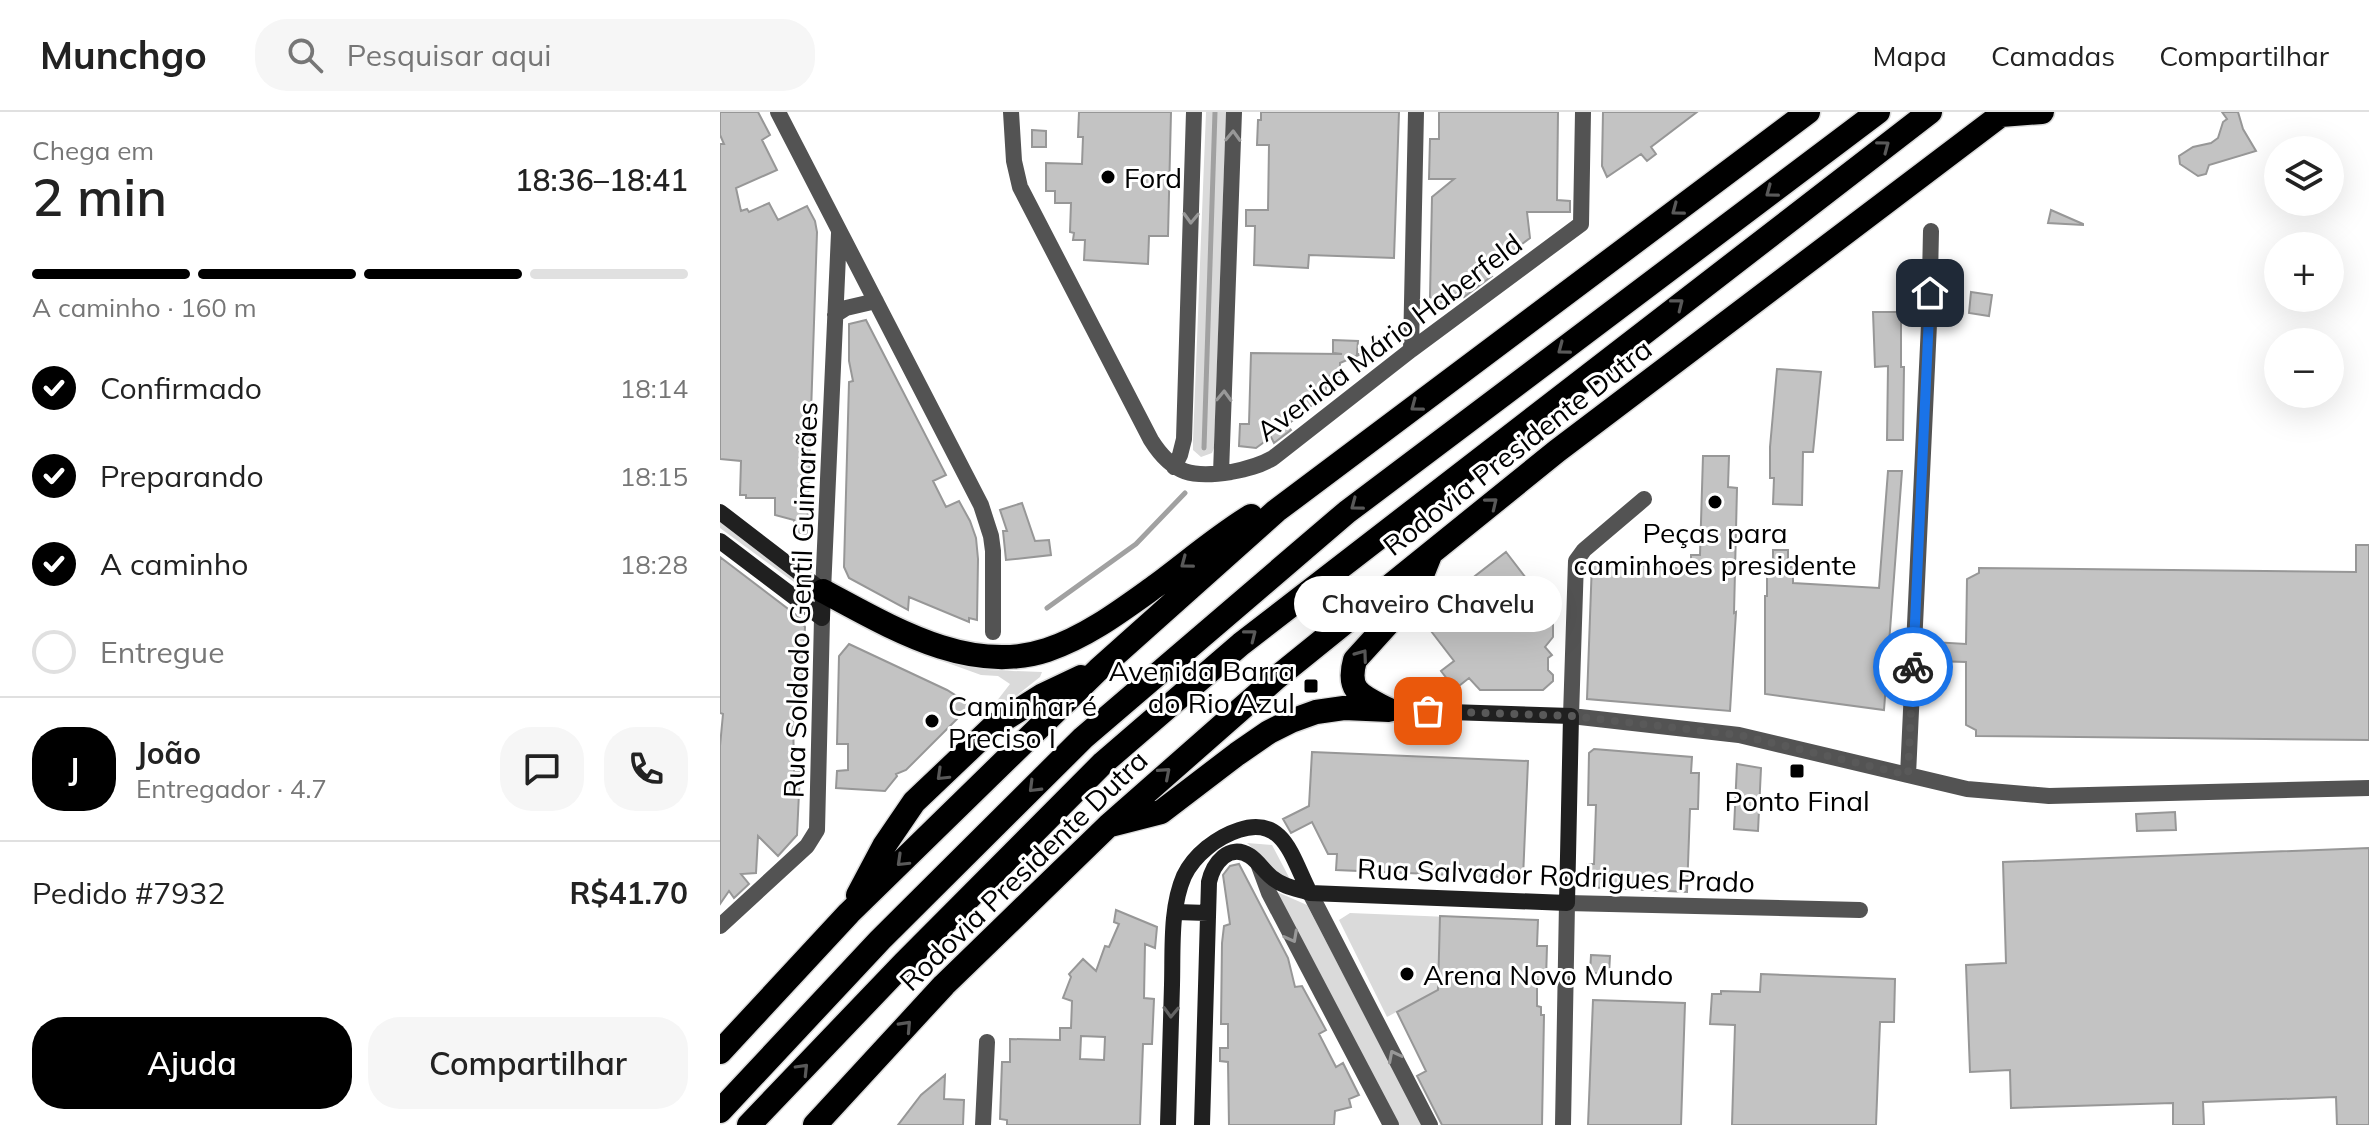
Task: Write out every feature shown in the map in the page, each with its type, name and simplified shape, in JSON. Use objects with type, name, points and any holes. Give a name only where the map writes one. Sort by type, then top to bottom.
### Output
[{"type":"highway","points":[[720,1052],[849,913],[1098,670],[1276,511],[1808,112]]},
{"type":"highway","points":[[1807,166],[1854,112]]},
{"type":"highway","name":"Rodovia Presidente Dutra","points":[[720,1111],[880,940],[1094,728],[1347,512],[1878,112]]},
{"type":"highway","name":"Rodovia Presidente Dutra","points":[[749,1125],[904,963],[1103,763],[1241,644],[1930,112]]},
{"type":"highway","points":[[2003,113],[2042,112]]},
{"type":"highway","name":"Rodovia Presidente Dutra","points":[[815,1125],[944,985],[1108,826],[1275,679],[1569,442],[2003,113]]},
{"type":"highway","points":[[823,591],[935,645],[982,655],[1023,655],[1075,638],[1108,620],[1239,523],[1260,513],[1276,511]]},
{"type":"highway","points":[[1389,710],[1362,696],[1353,686],[1351,673],[1355,660],[1414,595],[1431,552]]},
{"type":"highway","points":[[849,913],[884,846],[914,802],[995,725],[1043,695],[1098,670]]},
{"type":"highway","points":[[1108,826],[1161,812],[1237,754],[1291,721],[1316,712],[1344,708],[1389,710]]},
{"type":"main road","points":[[720,512],[823,591]]},
{"type":"main road","points":[[720,541],[822,618]]},
{"type":"main road","name":"Rua Soldado Gentil Guimarães","points":[[822,618],[823,591]]},
{"type":"main road","points":[[1389,710],[1571,716],[1567,903]]},
{"type":"main road","points":[[1168,1125],[1173,936],[1186,873],[1210,844],[1233,832],[1265,826],[1280,835],[1310,893]]},
{"type":"main road","name":"Rua Salvador Rodrigues Prado","points":[[1208,913],[1212,869],[1221,857],[1236,853],[1250,856],[1285,885],[1310,893],[1567,903]]},
{"type":"main road","points":[[1176,912],[1208,913],[1202,1125]]},
{"type":"street","points":[[778,112],[981,505],[993,551],[993,632]]},
{"type":"street","points":[[1011,112],[1014,161],[1020,187],[1151,440],[1159,454],[1174,467],[1184,439],[1194,112]]},
{"type":"street","points":[[1221,473],[1234,112]]},
{"type":"street","points":[[1411,350],[1416,112]]},
{"type":"street","name":"Avenida Mário Haberfeld","points":[[1174,467],[1191,474],[1221,473],[1249,469],[1273,458],[1411,350],[1581,224],[1583,112]]},
{"type":"street","points":[[1908,775],[1931,231]]},
{"type":"street","name":"Rua Soldado Gentil Guimarães","points":[[823,591],[839,233]]},
{"type":"street","points":[[835,315],[846,308],[876,301]]},
{"type":"street","points":[[1644,499],[1584,550],[1576,561],[1571,716],[1739,735],[1967,789],[2049,796],[2369,788]]},
{"type":"street","name":"Rua Soldado Gentil Guimarães","points":[[720,926],[807,846],[817,830],[822,618]]},
{"type":"street","points":[[1259,866],[1269,893],[1391,1125]]},
{"type":"street","points":[[1310,893],[1430,1125]]},
{"type":"street","points":[[1563,1125],[1567,903]]},
{"type":"street","name":"Rua Salvador Rodrigues Prado","points":[[1567,903],[1860,910]]},
{"type":"street","points":[[983,1125],[987,1042]]},
{"type":"shaded area","points":[[1206,112],[1226,112],[1214,448],[1212,453],[1201,457],[1193,450],[1193,441]]},
{"type":"shaded area","points":[[720,516],[803,584],[798,585],[720,528]]},
{"type":"shaded area","points":[[839,613],[986,670],[1042,672],[1040,677],[1002,707],[996,702],[1010,684],[998,676],[981,675],[923,654]]},
{"type":"shaded area","points":[[1247,843],[1272,845],[1292,883],[1273,871]]},
{"type":"shaded area","points":[[1275,891],[1307,905],[1422,1125],[1398,1125]]},
{"type":"shaded area","name":"Arena Novo Mundo","points":[[1350,913],[1449,917],[1441,988],[1387,1017],[1339,920]]},
{"type":"building","points":[[720,112],[758,112],[770,135],[762,140],[777,170],[736,188],[741,211],[747,209],[749,212],[769,203],[778,220],[807,206],[815,221],[807,534],[796,532],[794,520],[775,515],[775,498],[746,498],[746,495],[740,495],[741,461],[720,459],[720,144],[724,144],[720,135]]},
{"type":"building","name":"Ford","points":[[1079,112],[1171,112],[1168,236],[1149,236],[1148,264],[1084,260],[1085,240],[1073,240],[1074,233],[1070,232],[1071,203],[1055,203],[1055,191],[1046,191],[1046,163],[1082,164],[1083,137],[1078,137]]},
{"type":"building","points":[[1261,112],[1399,112],[1394,258],[1309,255],[1308,268],[1254,265],[1255,226],[1246,226],[1246,210],[1268,210],[1269,145],[1257,145]]},
{"type":"building","points":[[1439,112],[1558,112],[1557,200],[1570,201],[1570,212],[1527,212],[1530,238],[1488,270],[1492,276],[1464,297],[1460,291],[1440,303],[1430,297],[1432,197],[1454,179],[1429,179],[1430,139],[1439,139]]},
{"type":"building","points":[[1603,112],[1697,112],[1651,147],[1656,154],[1647,161],[1641,154],[1607,177],[1602,166]]},
{"type":"building","points":[[2222,112],[2238,112],[2243,129],[2256,151],[2209,165],[2206,174],[2198,176],[2180,164],[2179,156],[2218,138],[2227,119]]},
{"type":"building","points":[[1032,130],[1046,131],[1046,147],[1032,147]]},
{"type":"building","points":[[2051,210],[2083,224],[2083,225],[2048,223]]},
{"type":"building","points":[[1971,292],[1992,295],[1989,316],[1969,313]]},
{"type":"building","points":[[1873,312],[1901,312],[1903,440],[1887,440],[1888,366],[1875,367]]},
{"type":"building","points":[[866,320],[946,475],[933,481],[946,507],[959,501],[970,521],[978,559],[977,620],[969,618],[969,622],[909,597],[908,610],[849,578],[844,567],[849,382],[853,381],[849,361],[849,324]]},
{"type":"building","points":[[1333,340],[1358,341],[1357,354],[1361,354],[1340,363],[1340,377],[1326,376],[1326,394],[1287,425],[1291,430],[1274,443],[1271,437],[1256,448],[1239,446],[1240,424],[1249,424],[1251,353],[1342,354],[1333,353]]},
{"type":"building","points":[[1777,369],[1821,372],[1813,452],[1803,452],[1802,505],[1773,504],[1770,447]]},
{"type":"building","points":[[1703,456],[1729,456],[1728,487],[1737,488],[1736,612],[1730,711],[1587,699],[1592,562],[1691,569],[1691,555],[1700,555]]},
{"type":"building","points":[[1888,471],[1902,471],[1884,710],[1765,694],[1765,596],[1767,567],[1773,567],[1773,550],[1788,550],[1788,567],[1793,567],[1793,583],[1879,588]]},
{"type":"building","points":[[1022,503],[1035,541],[1049,540],[1051,555],[1006,560],[1003,531],[1007,531],[1000,510]]},
{"type":"building","points":[[2356,545],[2369,545],[2369,740],[1976,736],[1976,730],[1966,725],[1966,662],[1933,661],[1933,642],[1966,644],[1967,579],[1979,573],[1979,568],[2356,572]]},
{"type":"building","points":[[1506,552],[1549,608],[1553,604],[1553,637],[1545,647],[1552,655],[1548,658],[1548,670],[1553,675],[1553,681],[1543,690],[1480,690],[1469,678],[1455,689],[1441,671],[1454,661],[1421,618]]},
{"type":"building","points":[[720,557],[800,618],[805,627],[802,711],[793,711],[794,772],[800,772],[797,835],[778,856],[758,836],[756,873],[741,874],[749,884],[734,898],[729,891],[720,904],[720,746],[723,714],[720,713]]},
{"type":"building","points":[[849,644],[947,690],[966,702],[968,708],[906,770],[896,774],[885,791],[836,788],[837,771],[848,770],[848,744],[837,744],[839,656]]},
{"type":"building","points":[[1594,749],[1692,757],[1691,773],[1699,773],[1698,809],[1690,809],[1687,892],[1586,887],[1587,864],[1594,864],[1596,805],[1588,805],[1589,753]]},
{"type":"building","points":[[1312,752],[1528,761],[1523,878],[1336,870],[1337,854],[1328,854],[1312,822],[1291,833],[1283,819],[1309,806]]},
{"type":"building","points":[[1737,764],[1761,768],[1758,831],[1734,829]]},
{"type":"building","points":[[2175,812],[2176,830],[2137,831],[2136,814]]},
{"type":"building","points":[[2369,848],[2369,1125],[2337,1125],[2336,1097],[2203,1102],[2204,1125],[2173,1125],[2173,1103],[2011,1108],[2010,1070],[1970,1072],[1966,965],[2006,963],[2003,862]]},
{"type":"building","points":[[1239,864],[1288,958],[1295,987],[1302,986],[1326,1030],[1319,1034],[1336,1067],[1343,1063],[1359,1095],[1349,1099],[1351,1107],[1335,1111],[1334,1125],[1229,1125],[1228,1062],[1220,1061],[1220,1048],[1228,1048],[1228,1024],[1221,1024],[1222,943],[1224,926],[1230,924],[1223,875],[1230,866]]},
{"type":"building","points":[[1116,910],[1157,927],[1155,948],[1145,944],[1144,998],[1154,999],[1152,1044],[1143,1044],[1140,1125],[1007,1125],[1007,1120],[1000,1119],[1002,1062],[1010,1062],[1010,1039],[1060,1040],[1060,1028],[1071,1028],[1072,1001],[1063,998],[1071,977],[1069,974],[1083,959],[1096,971],[1105,946],[1109,947],[1119,924],[1114,922]],"holes":[[[1081,1036],[1105,1037],[1104,1060],[1080,1059]]]},
{"type":"building","points":[[1440,916],[1538,920],[1537,946],[1547,946],[1546,980],[1537,980],[1537,1006],[1541,1007],[1541,1015],[1544,1015],[1542,1125],[1442,1125],[1417,1076],[1426,1071],[1397,1012],[1438,990]]},
{"type":"building","points":[[1591,955],[1610,956],[1609,974],[1590,973]]},
{"type":"building","points":[[1761,974],[1895,979],[1894,1022],[1880,1022],[1876,1125],[1732,1125],[1735,1025],[1710,1024],[1712,994],[1721,994],[1721,991],[1760,992]]},
{"type":"building","points":[[1593,1000],[1685,1003],[1681,1125],[1588,1125]]},
{"type":"building","points":[[945,1075],[944,1099],[964,1100],[963,1125],[898,1125],[921,1095]]},
{"type":"waterway","points":[[1204,448],[1215,112]]},
{"type":"waterway","points":[[1047,608],[1136,544],[1185,493]]},
{"type":"way so far","points":[[1428,711],[1571,716],[1739,735],[1908,775],[1913,667]]},
{"type":"place","name":"Ford","points":[[1108,177]]},
{"type":"place","name":"Peças para caminhoes presidente","points":[[1715,502]]},
{"type":"place","name":"Avenida Barra do Rio Azul","points":[[1311,686]]},
{"type":"place","name":"Chaveiro Chavelu","points":[[1428,711]]},
{"type":"place","name":"Caminhar é Preciso I","points":[[932,721]]},
{"type":"place","name":"Ponto Final","points":[[1797,771]]},
{"type":"place","name":"Arena Novo Mundo","points":[[1407,974]]},
{"type":"route","points":[[1913,667],[1930,293]]}]
